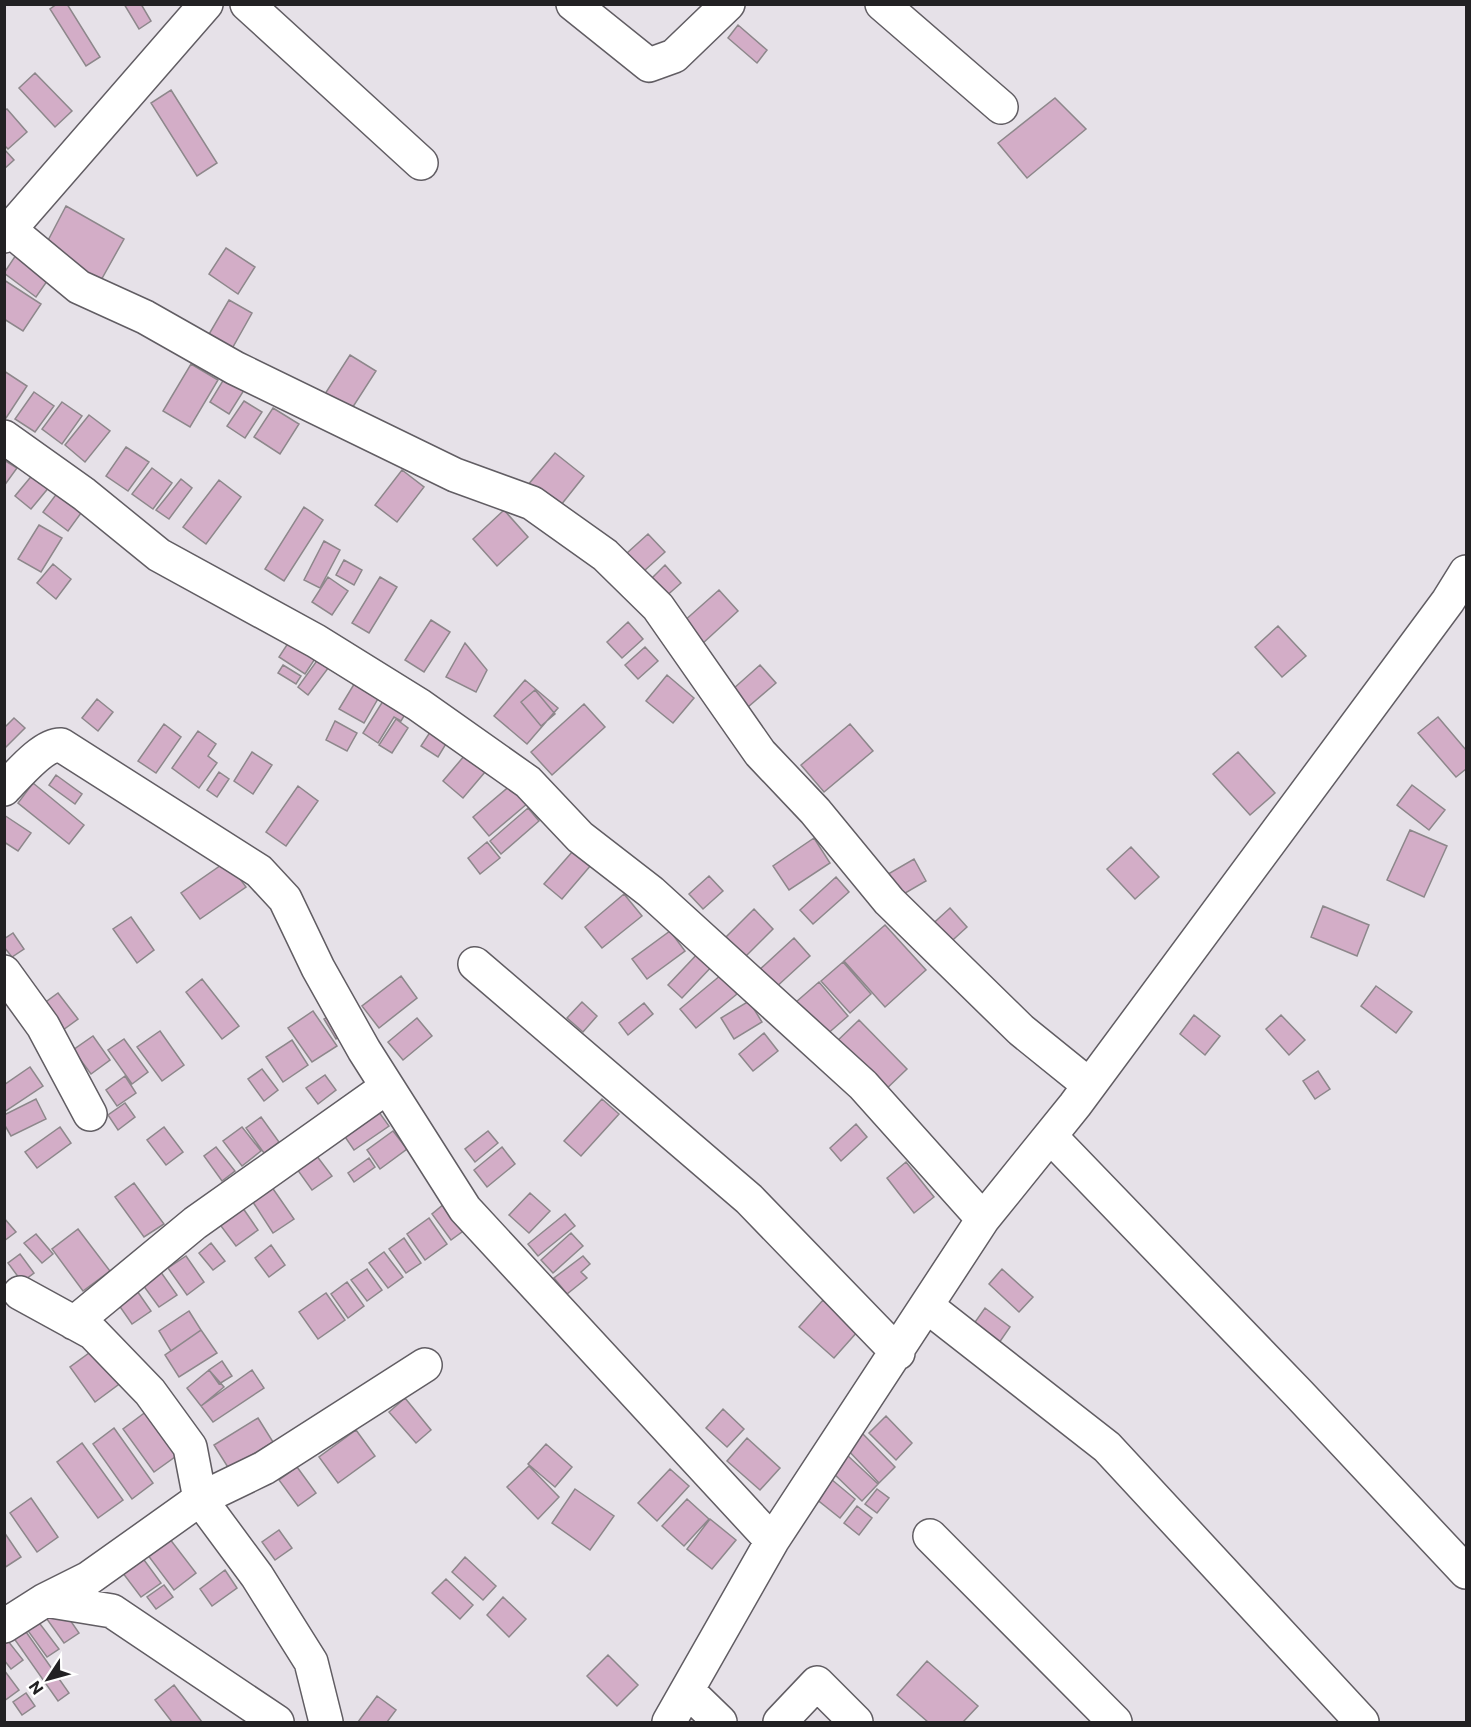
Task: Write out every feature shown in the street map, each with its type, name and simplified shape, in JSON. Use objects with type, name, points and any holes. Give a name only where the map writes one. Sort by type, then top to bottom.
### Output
[{"type":"street","points":[[206,4],[7,233],[79,286],[145,317],[235,368],[455,475],[532,503],[606,555],[658,607],[760,753],[815,811],[889,901],[1021,1030],[1089,1085]]},
{"type":"street","points":[[247,4],[421,163]]},
{"type":"street","points":[[573,4],[649,64],[674,56],[728,4]]},
{"type":"street","points":[[882,4],[1001,107]]},
{"type":"street","points":[[4,437],[84,494],[159,555],[316,641],[419,705],[528,782],[580,837],[651,892],[863,1085],[983,1220]]},
{"type":"street","points":[[669,1722],[772,1542],[898,1353],[983,1220],[1089,1085],[1467,573]]},
{"type":"street","points":[[4,789],[52,744],[61,745],[259,871],[285,899],[318,968],[387,1087],[465,1209],[772,1542]]},
{"type":"street","points":[[475,964],[749,1200],[898,1353]]},
{"type":"street","points":[[4,972],[43,1026],[90,1114]]},
{"type":"street","points":[[74,1323],[195,1223],[387,1087]]},
{"type":"street","points":[[1050,1136],[1467,1572]]},
{"type":"street","points":[[20,1293],[93,1333],[150,1392],[190,1447],[200,1498],[257,1576],[311,1662],[327,1722]]},
{"type":"street","points":[[928,1307],[1107,1447],[1362,1722]]},
{"type":"street","points":[[4,1626],[45,1600],[89,1578],[200,1498],[264,1468],[425,1365]]},
{"type":"street","points":[[930,1536],[1115,1722]]},
{"type":"street","points":[[45,1600],[112,1611],[277,1722]]},
{"type":"street","points":[[780,1722],[817,1683],[855,1722]]},
{"type":"street","points":[[688,1692],[720,1722]]},
{"type":"building","points":[[57,4],[67,4],[100,57],[86,66],[50,9]]},
{"type":"building","points":[[124,4],[141,4],[151,21],[139,29]]},
{"type":"building","points":[[738,25],[767,50],[757,63],[728,38]]},
{"type":"building","points":[[35,73],[72,111],[55,127],[19,88]]},
{"type":"building","points":[[171,90],[217,163],[197,176],[151,103]]},
{"type":"building","points":[[1055,98],[1086,129],[1027,178],[998,143]]},
{"type":"building","points":[[7,109],[27,132],[8,149],[4,145],[4,111]]},
{"type":"building","points":[[4,149],[14,160],[4,169]]},
{"type":"building","points":[[66,206],[124,239],[100,282],[43,250]]},
{"type":"building","points":[[226,248],[255,267],[238,294],[209,274]]},
{"type":"building","points":[[18,252],[50,277],[36,297],[4,273]]},
{"type":"building","points":[[4,280],[41,304],[23,331],[4,319]]},
{"type":"building","points":[[229,300],[252,313],[229,354],[205,341]]},
{"type":"building","points":[[350,355],[376,371],[349,413],[323,397]]},
{"type":"building","points":[[191,364],[218,380],[190,427],[163,411]]},
{"type":"building","points":[[4,371],[27,386],[6,418],[4,417]]},
{"type":"building","points":[[227,374],[246,387],[229,414],[210,402]]},
{"type":"building","points":[[34,392],[54,406],[35,432],[15,419]]},
{"type":"building","points":[[244,401],[262,412],[245,438],[227,426]]},
{"type":"building","points":[[62,402],[82,416],[62,444],[42,429]]},
{"type":"building","points":[[273,408],[299,424],[280,454],[254,437]]},
{"type":"building","points":[[89,415],[110,431],[85,462],[65,445]]},
{"type":"building","points":[[126,447],[149,462],[128,491],[106,476]]},
{"type":"building","points":[[555,453],[584,476],[557,510],[527,486]]},
{"type":"building","points":[[4,460],[17,468],[4,486]]},
{"type":"building","points":[[152,468],[172,483],[153,509],[132,494]]},
{"type":"building","points":[[402,470],[424,487],[397,522],[375,505]]},
{"type":"building","points":[[34,473],[50,486],[31,509],[15,496]]},
{"type":"building","points":[[181,479],[192,488],[169,519],[156,510]]},
{"type":"building","points":[[219,480],[241,497],[206,544],[183,527]]},
{"type":"building","points":[[64,484],[89,502],[68,531],[43,512]]},
{"type":"building","points":[[304,507],[323,520],[284,581],[265,569]]},
{"type":"building","points":[[504,510],[528,537],[497,566],[473,539]]},
{"type":"building","points":[[39,525],[62,538],[41,572],[18,559]]},
{"type":"building","points":[[648,534],[665,552],[644,571],[627,553]]},
{"type":"building","points":[[324,541],[340,550],[320,588],[304,580]]},
{"type":"building","points":[[344,560],[362,570],[354,585],[336,575]]},
{"type":"building","points":[[53,564],[71,579],[56,599],[37,583]]},
{"type":"building","points":[[665,565],[681,583],[663,599],[648,582]]},
{"type":"building","points":[[328,577],[348,591],[332,615],[312,602]]},
{"type":"building","points":[[380,577],[397,587],[369,633],[352,623]]},
{"type":"building","points":[[719,590],[738,611],[702,644],[683,622]]},
{"type":"building","points":[[431,620],[450,632],[424,672],[405,660]]},
{"type":"building","points":[[628,622],[643,639],[622,658],[607,642]]},
{"type":"building","points":[[1278,626],[1306,656],[1282,677],[1255,647]]},
{"type":"building","points":[[296,631],[322,648],[305,674],[279,657]]},
{"type":"building","points":[[465,643],[487,670],[476,692],[446,677]]},
{"type":"building","points":[[645,647],[658,661],[638,679],[625,665]]},
{"type":"building","points":[[321,655],[332,663],[308,695],[298,687]]},
{"type":"building","points":[[283,665],[301,676],[296,684],[278,673]]},
{"type":"building","points":[[760,665],[776,683],[748,707],[733,689]]},
{"type":"building","points":[[667,675],[694,698],[673,723],[646,701]]},
{"type":"building","points":[[359,676],[383,690],[364,723],[339,709]]},
{"type":"building","points":[[525,680],[558,708],[527,744],[494,716]]},
{"type":"building","points":[[535,690],[555,714],[541,726],[521,702]]},
{"type":"building","points":[[388,693],[410,706],[401,721],[394,717],[378,743],[363,733]]},
{"type":"building","points":[[97,699],[113,712],[98,731],[82,718]]},
{"type":"building","points":[[584,704],[605,727],[552,775],[531,752]]},
{"type":"building","points":[[1438,717],[1466,750],[1466,769],[1456,777],[1418,733]]},
{"type":"building","points":[[14,718],[25,728],[4,749],[4,728]]},
{"type":"building","points":[[396,719],[408,728],[392,753],[379,745]]},
{"type":"building","points":[[335,721],[357,733],[347,751],[326,740]]},
{"type":"building","points":[[436,723],[452,734],[438,757],[421,746]]},
{"type":"building","points":[[164,724],[181,737],[156,773],[138,761]]},
{"type":"building","points":[[850,724],[873,751],[824,792],[801,765]]},
{"type":"building","points":[[198,731],[216,744],[208,756],[217,763],[199,788],[172,768]]},
{"type":"building","points":[[252,752],[272,765],[253,794],[234,781]]},
{"type":"building","points":[[1238,752],[1275,793],[1250,815],[1213,774]]},
{"type":"building","points":[[465,755],[485,772],[463,798],[443,781]]},
{"type":"building","points":[[219,772],[229,779],[217,797],[207,790]]},
{"type":"building","points":[[56,775],[82,794],[75,804],[49,785]]},
{"type":"building","points":[[33,783],[84,825],[69,844],[18,803]]},
{"type":"building","points":[[512,784],[528,803],[489,836],[473,817]]},
{"type":"building","points":[[1412,785],[1445,810],[1429,830],[1397,805]]},
{"type":"building","points":[[298,786],[318,801],[286,846],[266,832]]},
{"type":"building","points":[[528,808],[539,821],[501,854],[490,841]]},
{"type":"building","points":[[4,815],[31,833],[18,851],[4,842]]},
{"type":"building","points":[[1410,830],[1447,846],[1424,897],[1387,880]]},
{"type":"building","points":[[814,838],[830,863],[789,890],[773,866]]},
{"type":"building","points":[[487,842],[500,858],[480,874],[468,858]]},
{"type":"building","points":[[580,843],[597,858],[562,899],[544,884]]},
{"type":"building","points":[[1131,847],[1159,877],[1135,899],[1107,869]]},
{"type":"building","points":[[914,859],[926,881],[895,899],[883,877]]},
{"type":"building","points":[[227,861],[246,887],[200,919],[181,893]]},
{"type":"building","points":[[709,876],[723,891],[703,909],[689,894]]},
{"type":"building","points":[[836,877],[849,892],[813,924],[800,910]]},
{"type":"building","points":[[624,894],[642,916],[602,948],[585,927]]},
{"type":"building","points":[[1323,906],[1369,925],[1357,956],[1311,937]]},
{"type":"building","points":[[950,908],[967,927],[943,949],[926,930]]},
{"type":"building","points":[[754,909],[773,929],[743,959],[723,940]]},
{"type":"building","points":[[131,917],[154,950],[137,963],[113,929]]},
{"type":"building","points":[[885,925],[926,970],[885,1007],[844,961]]},
{"type":"building","points":[[670,931],[685,951],[647,979],[632,959]]},
{"type":"building","points":[[13,933],[24,949],[12,957],[4,947],[4,939]]},
{"type":"building","points":[[794,938],[810,956],[774,989],[757,972]]},
{"type":"building","points":[[701,950],[715,963],[682,998],[668,985]]},
{"type":"building","points":[[843,962],[871,994],[850,1013],[821,981]]},
{"type":"building","points":[[721,975],[737,994],[696,1028],[680,1009]]},
{"type":"building","points":[[401,976],[417,998],[379,1028],[362,1006]]},
{"type":"building","points":[[202,979],[239,1026],[222,1039],[186,992]]},
{"type":"building","points":[[819,982],[848,1016],[825,1036],[796,1002]]},
{"type":"building","points":[[1376,986],[1412,1012],[1396,1033],[1361,1006]]},
{"type":"building","points":[[58,993],[78,1019],[63,1030],[43,1004]]},
{"type":"building","points":[[749,1001],[762,1022],[734,1039],[721,1018]]},
{"type":"building","points":[[582,1002],[597,1016],[583,1032],[567,1018]]},
{"type":"building","points":[[644,1003],[653,1014],[628,1035],[619,1023]]},
{"type":"building","points":[[313,1011],[337,1046],[312,1062],[288,1028]]},
{"type":"building","points":[[335,1013],[347,1032],[336,1039],[324,1019]]},
{"type":"building","points":[[1194,1015],[1220,1036],[1205,1055],[1180,1034]]},
{"type":"building","points":[[1281,1015],[1305,1040],[1289,1055],[1266,1029]]},
{"type":"building","points":[[417,1018],[432,1036],[403,1060],[388,1042]]},
{"type":"building","points":[[859,1020],[907,1069],[881,1094],[833,1045]]},
{"type":"building","points":[[160,1031],[184,1065],[162,1081],[137,1047]]},
{"type":"building","points":[[764,1033],[778,1051],[753,1071],[739,1054]]},
{"type":"building","points":[[93,1036],[110,1060],[91,1074],[73,1050]]},
{"type":"building","points":[[124,1039],[148,1072],[132,1084],[108,1050]]},
{"type":"building","points":[[292,1040],[308,1065],[283,1082],[266,1057]]},
{"type":"building","points":[[30,1067],[43,1086],[4,1112],[4,1085]]},
{"type":"building","points":[[262,1069],[278,1090],[264,1101],[248,1079]]},
{"type":"building","points":[[1318,1071],[1330,1089],[1315,1099],[1303,1081]]},
{"type":"building","points":[[325,1075],[336,1090],[318,1104],[306,1088]]},
{"type":"building","points":[[125,1076],[136,1093],[117,1106],[106,1090]]},
{"type":"building","points":[[36,1099],[46,1119],[11,1136],[4,1124],[4,1115]]},
{"type":"building","points":[[602,1099],[619,1114],[581,1156],[564,1141]]},
{"type":"building","points":[[125,1103],[135,1117],[118,1130],[108,1115]]},
{"type":"building","points":[[376,1108],[389,1126],[354,1150],[341,1131]]},
{"type":"building","points":[[261,1117],[279,1142],[264,1153],[246,1128]]},
{"type":"building","points":[[856,1124],[867,1137],[841,1161],[830,1148]]},
{"type":"building","points":[[60,1127],[71,1143],[37,1168],[25,1152]]},
{"type":"building","points":[[164,1127],[183,1152],[166,1165],[147,1140]]},
{"type":"building","points":[[242,1127],[261,1151],[242,1166],[223,1141]]},
{"type":"building","points":[[393,1131],[407,1149],[380,1169],[367,1150]]},
{"type":"building","points":[[488,1131],[498,1143],[475,1162],[465,1149]]},
{"type":"building","points":[[216,1147],[235,1171],[222,1181],[204,1156]]},
{"type":"building","points":[[502,1147],[515,1164],[487,1187],[474,1170]]},
{"type":"building","points":[[313,1151],[332,1176],[312,1190],[294,1165]]},
{"type":"building","points":[[369,1158],[375,1167],[354,1182],[348,1173]]},
{"type":"building","points":[[906,1162],[934,1197],[914,1213],[887,1178]]},
{"type":"building","points":[[134,1183],[164,1224],[144,1237],[115,1197]]},
{"type":"building","points":[[269,1183],[294,1219],[273,1233],[249,1196]]},
{"type":"building","points":[[530,1193],[550,1211],[529,1233],[509,1215]]},
{"type":"building","points":[[450,1199],[470,1226],[451,1240],[432,1214]]},
{"type":"building","points":[[238,1201],[258,1230],[236,1246],[215,1218]]},
{"type":"building","points":[[565,1214],[575,1226],[538,1256],[528,1244]]},
{"type":"building","points":[[4,1218],[16,1232],[4,1241]]},
{"type":"building","points":[[429,1218],[447,1244],[425,1260],[407,1234]]},
{"type":"building","points":[[78,1229],[110,1271],[83,1291],[52,1249]]},
{"type":"building","points":[[571,1233],[583,1246],[553,1273],[541,1260]]},
{"type":"building","points":[[36,1234],[53,1254],[42,1263],[24,1243]]},
{"type":"building","points":[[404,1238],[421,1263],[406,1273],[389,1249]]},
{"type":"building","points":[[211,1243],[225,1261],[213,1270],[199,1253]]},
{"type":"building","points":[[271,1245],[285,1265],[269,1277],[255,1258]]},
{"type":"building","points":[[384,1252],[403,1277],[388,1288],[369,1263]]},
{"type":"building","points":[[20,1254],[34,1273],[22,1282],[8,1263]]},
{"type":"building","points":[[186,1256],[204,1282],[187,1295],[168,1268]]},
{"type":"building","points":[[583,1256],[590,1264],[581,1272],[587,1278],[567,1294],[554,1278]]},
{"type":"building","points":[[158,1268],[177,1295],[159,1307],[140,1281]]},
{"type":"building","points":[[367,1269],[382,1290],[367,1301],[351,1280]]},
{"type":"building","points":[[1002,1269],[1033,1297],[1019,1312],[989,1284]]},
{"type":"building","points":[[347,1282],[364,1306],[348,1318],[331,1294]]},
{"type":"building","points":[[135,1288],[151,1311],[132,1324],[116,1301]]},
{"type":"building","points":[[326,1293],[345,1320],[318,1339],[299,1312]]},
{"type":"building","points":[[823,1300],[858,1331],[834,1358],[799,1327]]},
{"type":"building","points":[[985,1308],[1010,1327],[999,1343],[973,1325]]},
{"type":"building","points":[[189,1311],[201,1330],[171,1351],[159,1331]]},
{"type":"building","points":[[201,1330],[217,1353],[179,1377],[165,1355]]},
{"type":"building","points":[[100,1345],[126,1379],[95,1402],[70,1367]]},
{"type":"building","points":[[222,1361],[232,1376],[219,1384],[209,1370]]},
{"type":"building","points":[[209,1370],[224,1387],[201,1406],[187,1388]]},
{"type":"building","points":[[252,1370],[264,1388],[213,1422],[201,1406]]},
{"type":"building","points":[[405,1398],[431,1430],[416,1443],[389,1412]]},
{"type":"building","points":[[723,1409],[744,1429],[727,1447],[706,1428]]},
{"type":"building","points":[[147,1411],[179,1454],[154,1472],[123,1429]]},
{"type":"building","points":[[886,1416],[912,1443],[896,1460],[869,1433]]},
{"type":"building","points":[[258,1418],[273,1442],[229,1469],[214,1445]]},
{"type":"building","points":[[114,1428],[153,1483],[132,1499],[93,1444]]},
{"type":"building","points":[[356,1430],[375,1456],[338,1483],[319,1457]]},
{"type":"building","points":[[862,1433],[895,1467],[879,1483],[846,1448]]},
{"type":"building","points":[[747,1438],[780,1468],[760,1490],[727,1461]]},
{"type":"building","points":[[82,1443],[123,1500],[98,1518],[57,1462]]},
{"type":"building","points":[[546,1444],[572,1467],[555,1487],[528,1464]]},
{"type":"building","points":[[847,1455],[878,1484],[862,1501],[831,1471]]},
{"type":"building","points":[[529,1466],[559,1497],[538,1519],[507,1487]]},
{"type":"building","points":[[297,1467],[316,1493],[298,1506],[279,1480]]},
{"type":"building","points":[[670,1469],[689,1486],[657,1521],[638,1503]]},
{"type":"building","points":[[825,1474],[855,1499],[840,1518],[810,1494]]},
{"type":"building","points":[[575,1489],[614,1516],[590,1550],[552,1523]]},
{"type":"building","points":[[877,1489],[889,1498],[877,1513],[865,1504]]},
{"type":"building","points":[[31,1498],[58,1537],[37,1552],[10,1513]]},
{"type":"building","points":[[687,1499],[709,1519],[684,1546],[662,1526]]},
{"type":"building","points":[[857,1506],[872,1518],[859,1535],[844,1523]]},
{"type":"building","points":[[710,1519],[736,1540],[712,1569],[687,1549]]},
{"type":"building","points":[[279,1530],[292,1548],[275,1560],[262,1542]]},
{"type":"building","points":[[4,1532],[21,1557],[4,1568]]},
{"type":"building","points":[[166,1534],[196,1573],[174,1590],[144,1550]]},
{"type":"building","points":[[136,1549],[161,1583],[141,1597],[116,1564]]},
{"type":"building","points":[[465,1557],[496,1586],[483,1600],[452,1572]]},
{"type":"building","points":[[225,1570],[237,1588],[212,1606],[200,1589]]},
{"type":"building","points":[[446,1579],[473,1605],[460,1619],[432,1593]]},
{"type":"building","points":[[164,1585],[173,1597],[156,1609],[147,1597]]},
{"type":"building","points":[[503,1597],[526,1619],[509,1637],[487,1615]]},
{"type":"building","points":[[59,1604],[79,1633],[64,1643],[44,1615]]},
{"type":"building","points":[[37,1620],[59,1649],[47,1657],[26,1628]]},
{"type":"building","points":[[24,1629],[69,1693],[58,1701],[13,1637]]},
{"type":"building","points":[[4,1636],[23,1660],[11,1669],[4,1660]]},
{"type":"building","points":[[608,1655],[638,1685],[617,1706],[587,1676]]},
{"type":"building","points":[[927,1661],[978,1706],[963,1722],[928,1722],[897,1695]]},
{"type":"building","points":[[4,1670],[19,1690],[4,1701]]},
{"type":"building","points":[[174,1685],[202,1722],[172,1722],[155,1700]]},
{"type":"building","points":[[26,1693],[35,1706],[22,1715],[13,1702]]},
{"type":"building","points":[[377,1696],[396,1710],[387,1722],[358,1722]]}]
